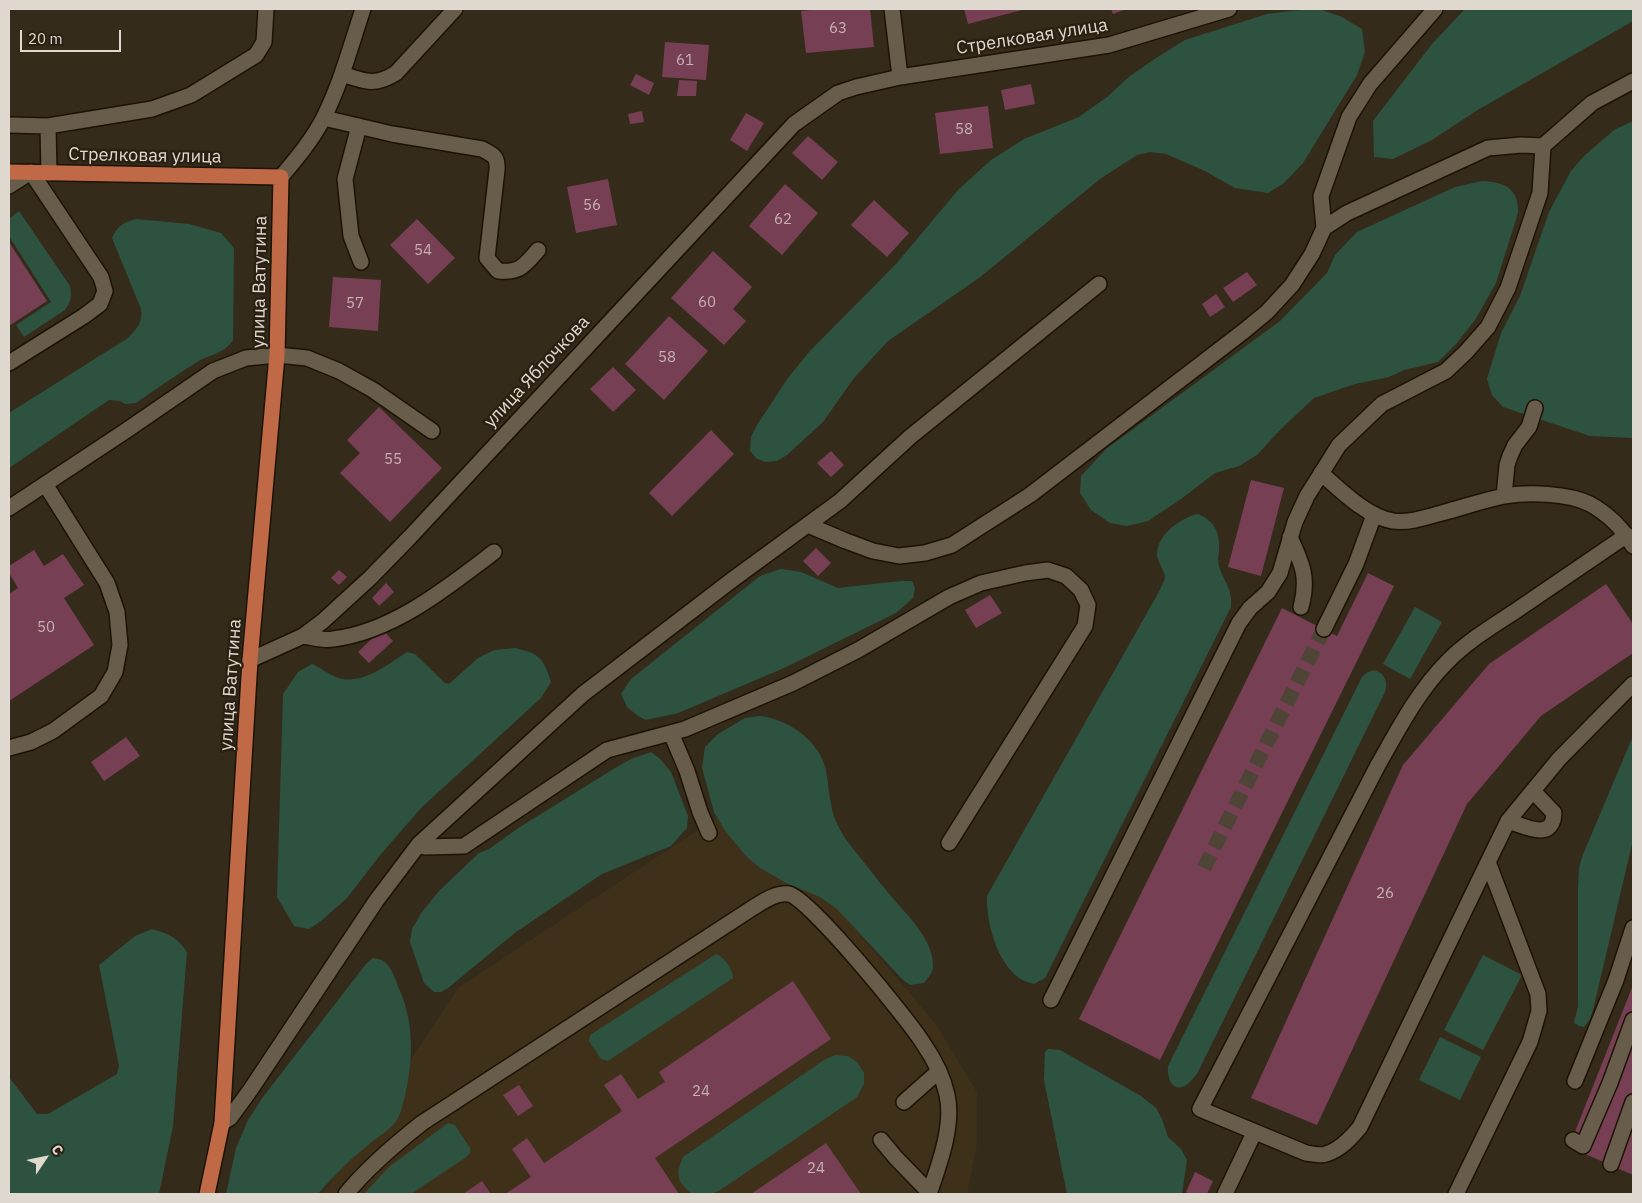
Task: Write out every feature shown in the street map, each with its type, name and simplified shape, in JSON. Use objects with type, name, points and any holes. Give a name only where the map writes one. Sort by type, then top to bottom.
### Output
[{"type":"main road","name":"Стрелковая улица","points":[[9,172],[281,177]]},
{"type":"main road","name":"улица Ватутина","points":[[207,1194],[222,1123],[250,660],[277,355],[281,177]]},
{"type":"street","points":[[9,125],[48,126],[152,109],[190,94],[256,55],[264,42],[266,9]]},
{"type":"street","points":[[281,177],[303,150],[324,118],[342,74],[363,9]]},
{"type":"street","points":[[342,74],[371,82],[385,80],[396,73],[455,9]]},
{"type":"street","points":[[892,9],[900,77]]},
{"type":"street","name":"Стрелковая улица","points":[[838,93],[900,77],[1109,45],[1229,9]]},
{"type":"street","points":[[808,525],[872,551],[899,556],[952,545],[1030,495],[1244,331],[1267,312],[1292,285],[1312,254],[1324,228],[1321,196],[1349,117],[1370,84],[1435,9]]},
{"type":"street","points":[[1051,1000],[1239,624],[1250,608],[1268,592],[1280,573],[1295,522],[1307,496],[1321,473],[1339,445],[1382,404],[1446,371],[1488,327],[1508,288],[1540,193],[1544,146],[1592,103],[1633,82]]},
{"type":"street","name":"улица Яблочкова","points":[[250,660],[303,636],[323,621],[370,578],[410,538],[794,124],[838,93]]},
{"type":"street","points":[[324,118],[392,134],[482,149],[493,154],[498,162],[487,258],[498,271],[516,271],[524,266],[538,250]]},
{"type":"street","points":[[48,126],[49,173]]},
{"type":"street","points":[[359,126],[344,180],[351,236],[361,262]]},
{"type":"street","points":[[1324,228],[1347,213],[1488,148],[1522,145],[1544,146]]},
{"type":"street","points":[[9,186],[31,172],[101,277],[105,291],[100,304],[9,363]]},
{"type":"street","points":[[222,1123],[230,1118],[251,1089],[376,901],[419,844],[583,694],[732,580],[840,501],[910,437],[1099,284]]},
{"type":"street","points":[[9,508],[213,371],[246,358],[277,355],[306,358],[339,371],[372,390],[432,431]]},
{"type":"street","points":[[1504,496],[1507,465],[1510,456],[1515,445],[1529,427],[1535,408]]},
{"type":"street","points":[[1321,473],[1374,515],[1394,522],[1417,520],[1504,496],[1530,493],[1573,498],[1589,504],[1611,519],[1630,541],[1492,627],[1447,661],[1430,680],[1398,729],[1378,766],[1200,1109],[1306,1153],[1325,1155],[1351,1138],[1360,1126],[1508,821],[1574,743],[1633,684]]},
{"type":"street","points":[[9,748],[30,742],[54,730],[101,696],[115,672],[120,645],[117,612],[107,583],[45,484]]},
{"type":"street","points":[[1324,629],[1356,564],[1374,515]]},
{"type":"street","points":[[1290,537],[1302,563],[1305,581],[1301,607]]},
{"type":"street","points":[[303,636],[331,640],[374,628],[435,596],[494,552]]},
{"type":"street","points":[[419,844],[425,847],[464,846],[578,768],[608,750],[685,729],[793,683],[858,650],[949,597],[981,583],[1024,573],[1048,570],[1066,576],[1081,590],[1088,605],[1085,626],[949,843]]},
{"type":"street","points":[[671,733],[709,833]]},
{"type":"street","points":[[1508,821],[1539,831],[1547,829],[1554,822],[1554,813],[1532,791]]},
{"type":"street","points":[[1456,1194],[1530,1042],[1539,1011],[1538,994],[1488,862]]},
{"type":"street","points":[[346,1194],[360,1176],[422,1123],[746,912],[775,896],[789,894],[804,903],[864,968],[923,1042],[939,1071],[947,1095],[950,1116],[930,1194]]},
{"type":"street","points":[[1575,1081],[1616,980],[1633,928]]},
{"type":"street","points":[[1572,1140],[1583,1146],[1610,1083],[1633,1020]]},
{"type":"street","points":[[904,1102],[939,1071]]},
{"type":"street","points":[[1611,1164],[1633,1102]]},
{"type":"street","points":[[1225,1194],[1254,1133]]},
{"type":"street","points":[[881,1140],[930,1194]]},
{"type":"shaded area","points":[[745,799],[935,1023],[977,1092],[977,1144],[967,1194],[323,1194],[458,988]]},
{"type":"green space","points":[[1319,9],[1342,17],[1362,29],[1365,52],[1357,75],[1303,163],[1284,183],[1268,193],[1235,188],[1205,171],[1166,154],[1150,152],[1137,155],[1100,179],[979,278],[888,341],[854,378],[823,422],[787,455],[777,461],[765,462],[756,458],[750,451],[751,437],[757,425],[788,378],[809,352],[896,264],[959,189],[991,160],[1024,139],[1079,117],[1107,97],[1130,76],[1185,40],[1267,14]]},
{"type":"green space","points":[[1465,9],[1633,9],[1633,21],[1476,111],[1432,140],[1393,159],[1374,157],[1373,121],[1432,44]]},
{"type":"green space","points":[[1633,121],[1633,438],[1590,436],[1503,407],[1492,395],[1487,379],[1501,333],[1520,296],[1549,212],[1571,171],[1584,156],[1614,130]]},
{"type":"green space","points":[[1482,181],[1497,183],[1509,188],[1516,198],[1518,213],[1496,283],[1475,320],[1456,344],[1438,362],[1404,370],[1389,377],[1355,384],[1314,398],[1257,455],[1239,466],[1215,473],[1148,521],[1127,526],[1110,523],[1091,510],[1080,493],[1081,476],[1106,449],[1280,321],[1327,273],[1335,255],[1357,232],[1455,187]]},
{"type":"green space","points":[[19,211],[70,286],[71,293],[70,302],[65,310],[24,337],[16,325],[51,302],[9,236],[9,219]]},
{"type":"green space","points":[[136,219],[189,224],[221,233],[234,248],[233,340],[225,348],[197,362],[136,403],[125,404],[120,401],[109,400],[9,468],[9,413],[128,338],[139,325],[141,309],[112,238],[121,225]]},
{"type":"green space","points":[[1197,514],[1210,521],[1219,538],[1219,566],[1229,591],[1231,607],[1045,978],[1034,984],[1024,981],[1011,971],[994,941],[988,918],[987,896],[1160,590],[1165,578],[1157,555],[1161,540],[1171,528]]},
{"type":"green space","points":[[781,569],[801,572],[838,588],[912,581],[915,588],[913,598],[896,613],[784,668],[678,713],[646,720],[627,707],[621,694],[631,679],[760,576]]},
{"type":"green space","points":[[1415,607],[1442,622],[1410,679],[1383,664]]},
{"type":"green space","points":[[515,648],[535,655],[546,667],[551,682],[541,698],[421,808],[381,854],[347,898],[309,929],[294,926],[277,897],[283,694],[298,672],[312,664],[336,677],[354,679],[373,673],[407,652],[415,654],[445,683],[449,684],[478,658],[494,650]]},
{"type":"green space","points":[[1374,670],[1381,673],[1385,678],[1385,692],[1197,1074],[1185,1086],[1176,1087],[1169,1078],[1168,1066],[1362,677]]},
{"type":"green space","points":[[760,716],[785,723],[801,733],[819,753],[826,771],[832,810],[840,829],[877,879],[918,928],[929,947],[933,969],[924,983],[910,985],[903,980],[837,909],[820,897],[786,883],[759,867],[747,857],[726,832],[714,812],[702,768],[705,747],[718,734],[745,718]]},
{"type":"green space","points":[[1633,736],[1633,840],[1593,1010],[1590,1019],[1584,1027],[1574,1023],[1578,1006],[1579,868]]},
{"type":"green space","points":[[651,752],[671,772],[688,816],[687,828],[671,846],[602,874],[516,932],[441,992],[434,992],[424,983],[410,942],[412,929],[422,912],[440,890],[479,853],[489,849],[520,827],[615,768],[631,759]]},
{"type":"green space","points":[[152,929],[172,937],[187,952],[173,1126],[159,1194],[9,1194],[9,1077],[37,1114],[48,1114],[117,1074],[119,1066],[99,965],[135,936]]},
{"type":"green space","points":[[716,954],[728,964],[733,978],[608,1061],[601,1059],[589,1041],[590,1035]]},
{"type":"green space","points":[[1483,955],[1522,975],[1483,1050],[1444,1030]]},
{"type":"green space","points":[[373,958],[384,962],[391,970],[405,1004],[408,1018],[411,1059],[404,1100],[398,1119],[335,1175],[318,1194],[226,1194],[236,1148],[248,1120],[263,1097],[366,964]]},
{"type":"green space","points":[[1440,1037],[1481,1057],[1460,1100],[1419,1080]]},
{"type":"green space","points":[[1048,1049],[1060,1050],[1141,1096],[1156,1108],[1168,1137],[1181,1149],[1187,1160],[1182,1194],[1067,1194],[1044,1080],[1045,1052]]},
{"type":"green space","points":[[835,1055],[848,1056],[857,1062],[864,1073],[864,1084],[857,1097],[719,1191],[711,1194],[692,1194],[680,1182],[678,1174],[683,1157],[824,1060]]},
{"type":"green space","points":[[448,1123],[455,1125],[470,1148],[470,1153],[465,1158],[411,1194],[364,1194],[389,1167]]},
{"type":"building","points":[[870,9],[874,47],[806,53],[801,11]]},
{"type":"building","points":[[964,9],[1026,9],[968,24]]},
{"type":"building","points":[[1111,9],[1127,9],[1113,14]]},
{"type":"building","points":[[665,42],[709,45],[706,80],[662,77]]},
{"type":"building","points":[[636,74],[654,83],[649,95],[630,85]]},
{"type":"building","points":[[679,80],[697,81],[696,96],[677,96]]},
{"type":"building","points":[[1031,84],[1035,104],[1005,110],[1001,90]]},
{"type":"building","points":[[988,106],[993,148],[940,154],[935,113]]},
{"type":"building","points":[[642,111],[644,122],[630,124],[628,114]]},
{"type":"building","points":[[746,113],[764,123],[747,151],[730,140]]},
{"type":"building","points":[[808,136],[838,162],[822,180],[792,153]]},
{"type":"building","points":[[608,179],[617,225],[576,233],[567,187]]},
{"type":"building","points":[[785,184],[818,213],[782,255],[749,226]]},
{"type":"building","points":[[874,200],[909,233],[887,257],[851,225]]},
{"type":"building","points":[[417,219],[455,258],[428,284],[390,245]]},
{"type":"building","points":[[9,242],[47,301],[9,326]]},
{"type":"building","points":[[713,251],[752,287],[733,309],[746,321],[724,345],[671,298]]},
{"type":"building","points":[[1247,272],[1257,285],[1233,302],[1223,288]]},
{"type":"building","points":[[333,277],[381,280],[378,331],[329,327]]},
{"type":"building","points":[[1216,294],[1225,307],[1210,317],[1202,304]]},
{"type":"building","points":[[669,316],[708,351],[664,400],[625,364]]},
{"type":"building","points":[[613,367],[636,390],[613,412],[590,389]]},
{"type":"building","points":[[379,407],[442,468],[390,522],[340,473],[360,453],[347,440]]},
{"type":"building","points":[[711,430],[734,454],[672,516],[649,493]]},
{"type":"building","points":[[831,451],[844,465],[831,477],[817,463]]},
{"type":"building","points":[[1251,480],[1284,488],[1261,576],[1228,567]]},
{"type":"building","points":[[816,548],[831,563],[818,576],[803,561]]},
{"type":"building","points":[[34,550],[44,566],[63,554],[84,585],[64,598],[94,645],[9,701],[9,594],[18,588],[9,573],[9,566]]},
{"type":"building","points":[[339,570],[347,577],[339,585],[331,578]]},
{"type":"building","points":[[1368,573],[1394,586],[1160,1060],[1079,1019],[1282,608],[1337,636]]},
{"type":"building","points":[[386,583],[394,592],[379,606],[372,598]]},
{"type":"building","points":[[1606,584],[1633,624],[1633,653],[1541,716],[1467,804],[1317,1125],[1251,1098],[1403,765],[1489,664]]},
{"type":"building","points":[[990,595],[1002,613],[976,628],[965,610]]},
{"type":"building","points":[[382,629],[393,641],[369,663],[358,652]]},
{"type":"building","points":[[126,737],[140,756],[104,781],[91,762]]},
{"type":"building","points":[[793,981],[831,1039],[655,1158],[679,1194],[505,1194],[531,1177],[512,1149],[527,1138],[544,1163],[622,1111],[604,1085],[621,1074],[638,1099],[665,1082],[659,1072]]},
{"type":"building","points":[[1633,985],[1633,1175],[1569,1147]]},
{"type":"building","points":[[519,1085],[533,1106],[518,1116],[503,1095]]},
{"type":"building","points":[[826,1143],[861,1194],[751,1194]]},
{"type":"building","points":[[1195,1172],[1213,1181],[1207,1194],[1190,1194],[1186,1192]]},
{"type":"building","points":[[482,1181],[491,1194],[463,1194]]},
{"type":"tunnel","points":[[1204,868],[1324,629]]}]
